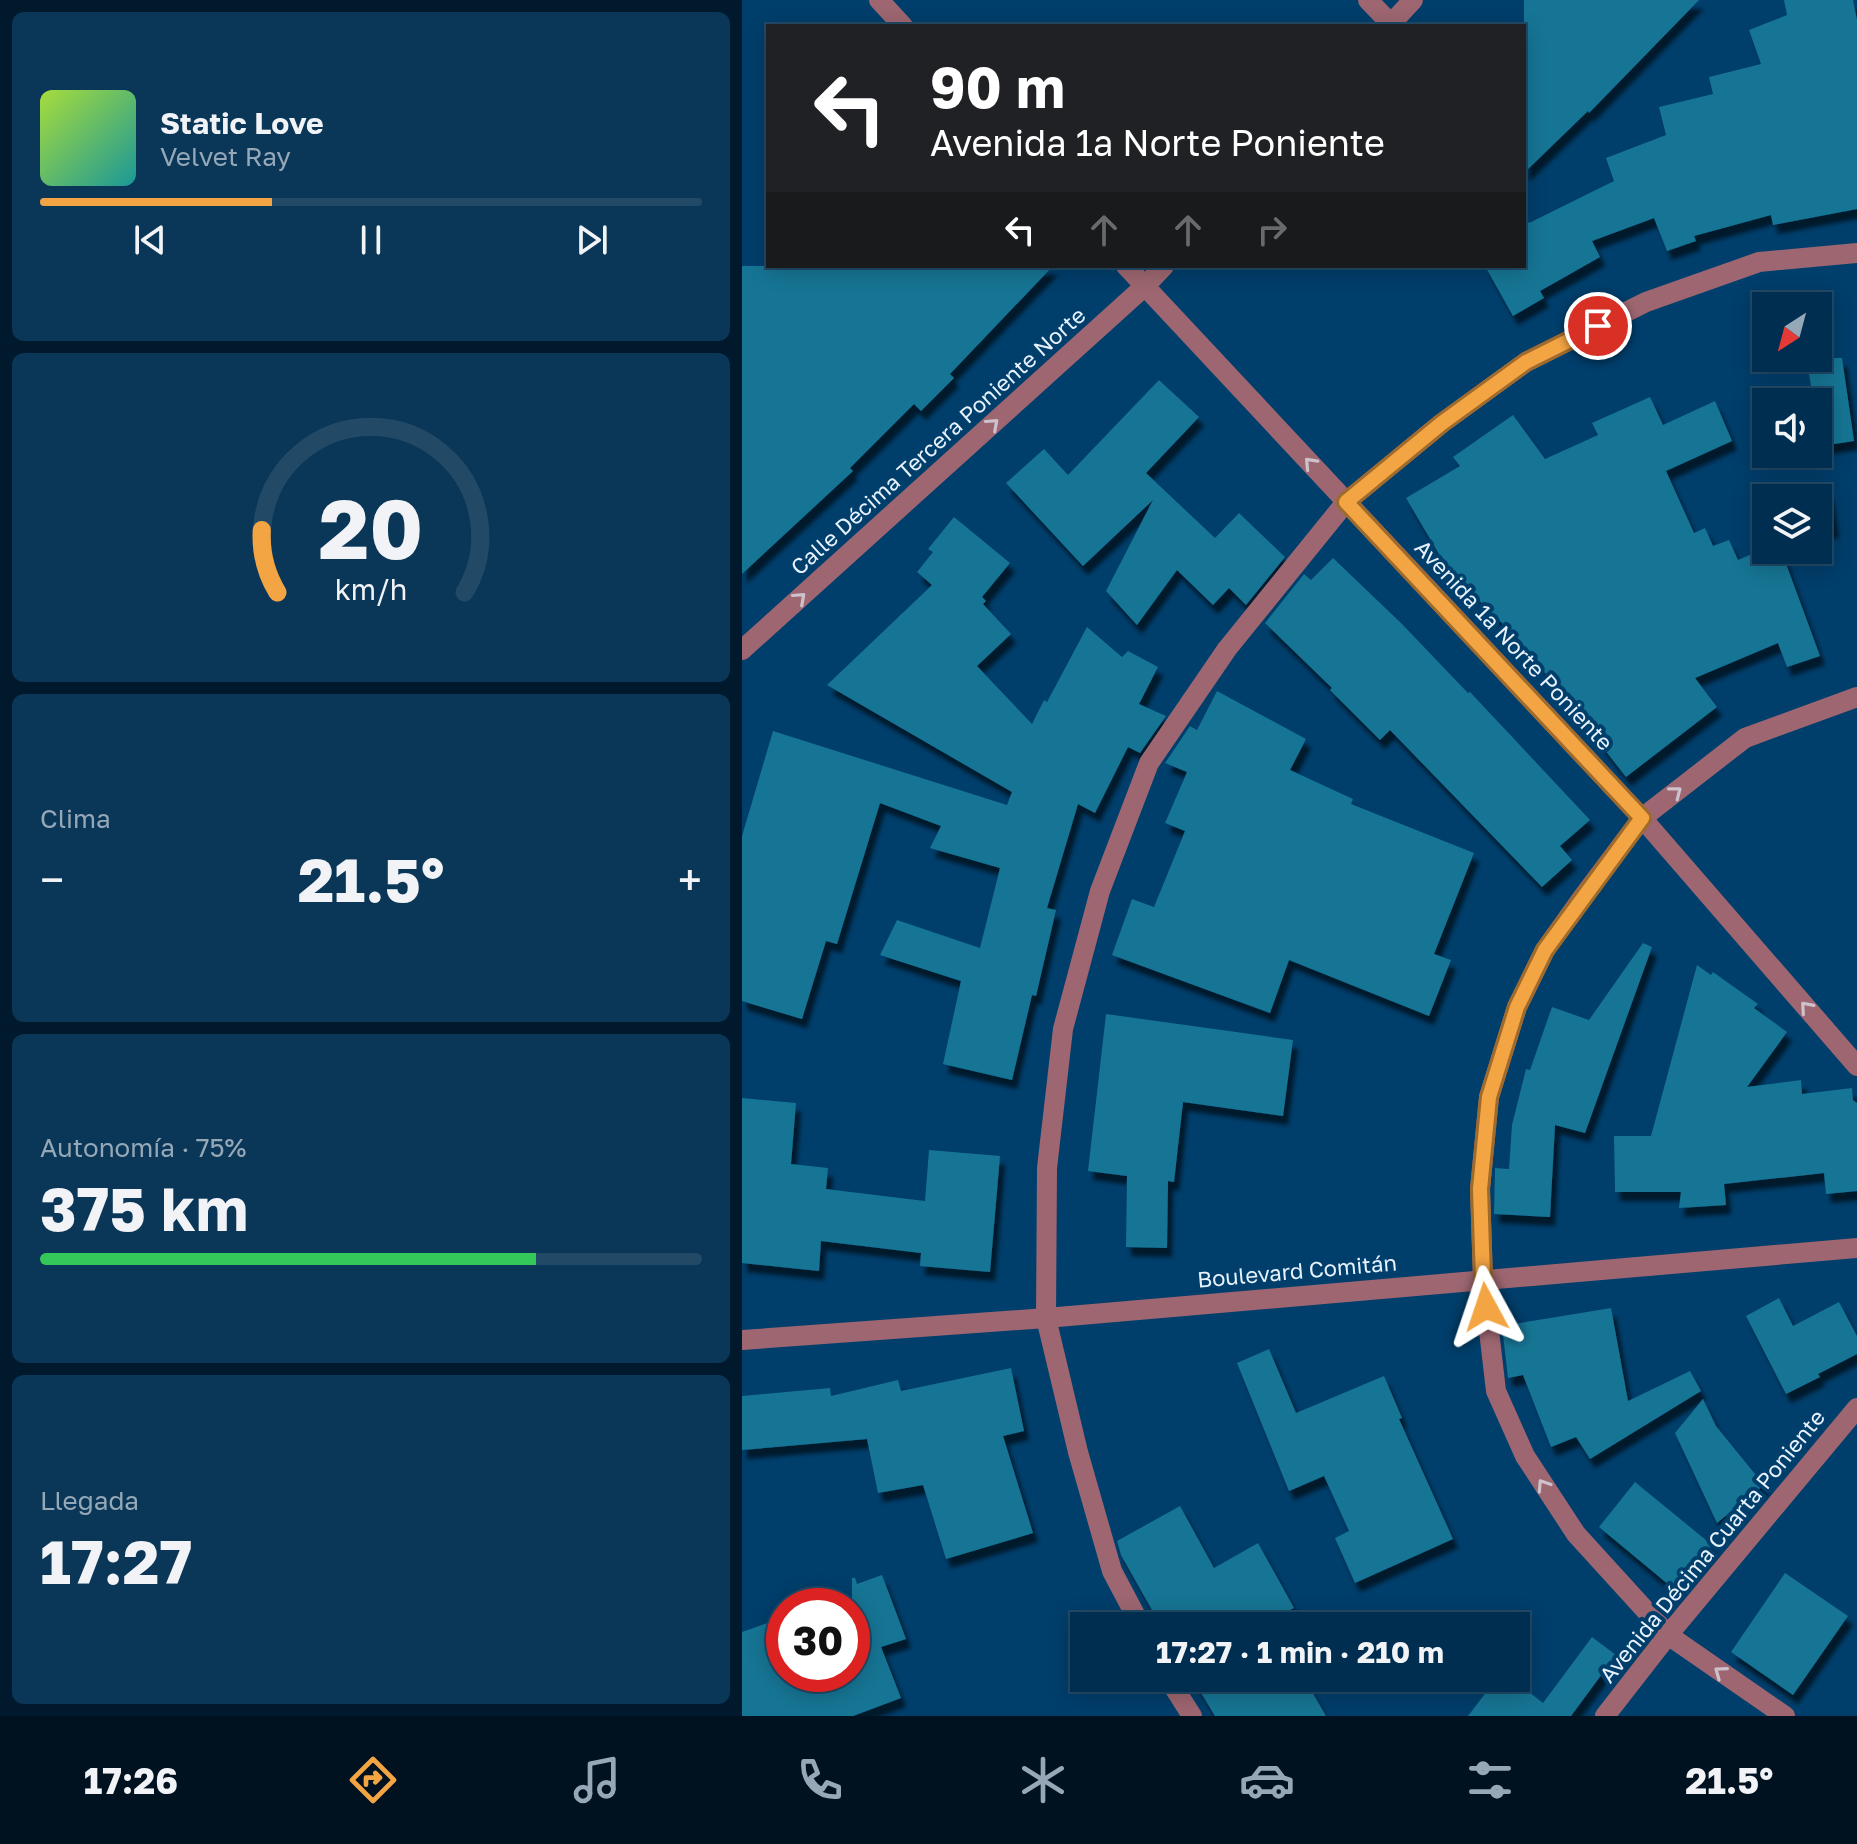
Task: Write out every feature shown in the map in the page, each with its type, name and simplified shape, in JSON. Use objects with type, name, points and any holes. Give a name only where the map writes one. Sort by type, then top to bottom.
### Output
[{"type":"street","points":[[879,0],[901,24]]},
{"type":"street","points":[[1368,0],[1389,24]]},
{"type":"street","points":[[1391,24],[1413,0]]},
{"type":"street","points":[[1134,1612],[1112,1571],[1078,1452],[1046,1318],[1047,1168],[1063,1029],[1100,891],[1149,763],[1227,649],[1346,502],[1442,423],[1526,362],[1646,302],[1759,262],[1857,253]]},
{"type":"street","name":"Avenida 1a Norte Poniente","points":[[1128,268],[1642,818],[1857,1066]]},
{"type":"street","name":"Calle Décima Tercera Poniente Norte","points":[[742,650],[1162,268]]},
{"type":"street","points":[[1785,1716],[1668,1635],[1576,1534],[1525,1456],[1496,1391],[1483,1279],[1480,1189],[1489,1097],[1517,1007],[1545,950],[1642,818],[1745,738],[1857,697]]},
{"type":"street","name":"Boulevard Comitán","points":[[742,1340],[1046,1318],[1857,1248]]},
{"type":"street","name":"Avenida Décima Cuarta Poniente","points":[[1605,1716],[1668,1635],[1857,1408]]},
{"type":"street","points":[[1177,1692],[1192,1716]]},
{"type":"building","points":[[1524,0],[1699,0],[1589,113],[1526,171]]},
{"type":"building","points":[[1784,0],[1853,0],[1857,20],[1857,209],[1773,225],[1771,215],[1694,236],[1696,241],[1667,251],[1654,218],[1592,241],[1600,257],[1540,291],[1544,298],[1513,316],[1486,268],[1526,268],[1526,218],[1529,223],[1614,181],[1606,158],[1666,135],[1659,107],[1713,94],[1709,77],[1761,64],[1749,30],[1787,15]]},
{"type":"building","points":[[742,266],[1051,268],[950,374],[954,378],[921,411],[914,404],[850,468],[853,471],[742,574]]},
{"type":"building","points":[[1832,358],[1842,358],[1854,441],[1832,444],[1832,388],[1811,388],[1809,372],[1832,372]]},
{"type":"building","points":[[1159,380],[1199,417],[1146,473],[1215,538],[1239,513],[1285,557],[1246,605],[1229,588],[1213,605],[1177,570],[1137,625],[1106,591],[1153,500],[1083,566],[1006,483],[1044,449],[1068,475]]},
{"type":"building","points":[[1650,397],[1663,425],[1715,401],[1732,441],[1666,471],[1694,533],[1705,528],[1713,546],[1729,540],[1738,560],[1752,554],[1752,564],[1786,564],[1820,656],[1787,667],[1778,643],[1695,678],[1717,707],[1626,777],[1509,627],[1449,571],[1406,498],[1460,466],[1453,457],[1513,415],[1545,459],[1598,435],[1592,423]]},
{"type":"building","points":[[954,517],[1010,563],[982,597],[986,601],[983,604],[1011,634],[977,666],[1032,724],[1087,627],[1122,657],[1128,651],[1158,667],[1139,704],[1166,716],[1140,753],[1128,747],[1095,813],[1078,804],[1047,908],[1056,910],[1012,1080],[943,1064],[961,981],[880,955],[897,920],[980,948],[1000,868],[930,848],[941,826],[880,803],[837,944],[826,941],[802,1019],[742,1001],[742,836],[773,731],[1007,805],[1012,792],[827,685],[932,585],[917,572],[933,552],[928,549]]},
{"type":"building","points":[[1333,558],[1470,692],[1590,820],[1560,846],[1572,860],[1542,887],[1390,730],[1380,740],[1265,623],[1304,574],[1311,580]]},
{"type":"building","points":[[1217,691],[1306,739],[1290,770],[1353,799],[1351,804],[1474,853],[1434,954],[1451,960],[1429,1016],[1289,960],[1270,1013],[1112,955],[1132,899],[1154,907],[1185,831],[1165,823],[1187,772],[1165,763],[1190,726],[1197,730]]},
{"type":"building","points":[[1643,943],[1652,947],[1585,1133],[1555,1125],[1550,1217],[1494,1214],[1495,1168],[1509,1169],[1512,1125],[1526,1069],[1530,1070],[1552,1007],[1589,1020]]},
{"type":"building","points":[[1697,965],[1711,975],[1713,972],[1758,1004],[1754,1008],[1787,1032],[1747,1087],[1801,1080],[1802,1094],[1852,1088],[1853,1100],[1857,1103],[1857,1191],[1826,1194],[1824,1173],[1724,1184],[1726,1205],[1679,1208],[1681,1192],[1615,1192],[1614,1136],[1651,1136]]},
{"type":"building","points":[[1106,1014],[1293,1040],[1283,1116],[1183,1102],[1174,1182],[1168,1181],[1167,1248],[1126,1247],[1127,1176],[1088,1171]]},
{"type":"building","points":[[742,1098],[796,1103],[791,1164],[828,1168],[826,1189],[925,1201],[929,1150],[1000,1156],[990,1272],[920,1266],[921,1253],[821,1241],[819,1271],[742,1263]]},
{"type":"building","points":[[1779,1298],[1793,1326],[1839,1302],[1857,1336],[1857,1354],[1786,1394],[1746,1316]]},
{"type":"building","points":[[1611,1308],[1628,1401],[1690,1371],[1701,1391],[1590,1459],[1576,1437],[1551,1447],[1523,1375],[1508,1378],[1502,1326]]},
{"type":"building","points":[[1269,1349],[1296,1413],[1384,1376],[1402,1418],[1399,1419],[1453,1539],[1355,1583],[1335,1538],[1349,1531],[1324,1476],[1289,1491],[1237,1363]]},
{"type":"building","points":[[1011,1368],[1024,1431],[1003,1436],[1033,1533],[946,1559],[923,1485],[878,1493],[867,1439],[742,1450],[742,1396],[830,1388],[831,1396],[898,1380],[901,1391]]},
{"type":"building","points":[[1703,1399],[1716,1426],[1764,1485],[1717,1523],[1675,1433]]},
{"type":"building","points":[[1635,1482],[1712,1545],[1675,1590],[1599,1527]]},
{"type":"building","points":[[1180,1506],[1214,1568],[1258,1543],[1294,1608],[1287,1612],[1153,1612],[1121,1555],[1117,1541]]},
{"type":"building","points":[[1785,1573],[1848,1616],[1793,1695],[1731,1652]]},
{"type":"building","points":[[882,1575],[906,1639],[881,1647],[901,1698],[853,1716],[742,1716],[742,1632],[766,1623],[766,1692],[870,1692],[870,1588],[852,1588],[852,1578],[857,1584]]},
{"type":"building","points":[[1592,1637],[1616,1655],[1571,1716],[1468,1716],[1486,1692],[1529,1692],[1543,1703]]},
{"type":"building","points":[[1200,1692],[1312,1692],[1326,1716],[1215,1716]]},
{"type":"route","points":[[1486,1307],[1480,1189],[1489,1097],[1517,1007],[1545,950],[1642,818],[1346,502],[1442,423],[1526,362],[1598,326]]}]
